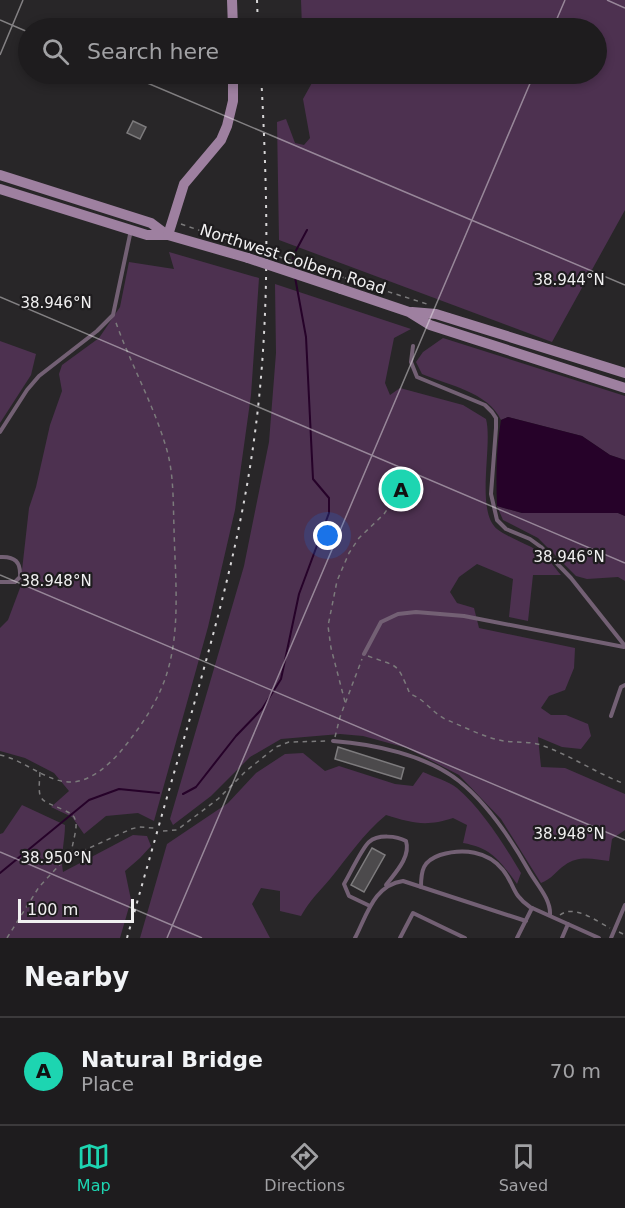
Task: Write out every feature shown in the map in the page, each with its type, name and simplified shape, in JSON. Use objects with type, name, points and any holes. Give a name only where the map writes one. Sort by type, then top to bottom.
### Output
[{"type":"main road","points":[[232,0],[232,18]]},
{"type":"main road","points":[[168,235],[184,184],[221,140],[233,100],[233,84]]},
{"type":"main road","name":"Northwest Colbern Road","points":[[0,175],[151,223],[168,235]]},
{"type":"main road","name":"Northwest Colbern Road","points":[[0,189],[147,235],[168,235],[248,258],[409,312],[430,325],[625,388]]},
{"type":"main road","name":"Northwest Colbern Road","points":[[409,312],[436,314],[625,373]]},
{"type":"lane","points":[[0,432],[27,390],[39,376],[113,315],[131,230]]},
{"type":"lane","points":[[413,346],[411,362],[417,377],[485,405],[496,418],[491,494],[497,520],[506,529],[530,539],[541,547],[571,578],[625,647]]},
{"type":"lane","points":[[0,557],[15,560],[21,568],[20,577],[15,582],[0,582]]},
{"type":"lane","points":[[364,654],[381,622],[398,614],[416,612],[464,616],[625,647]]},
{"type":"lane","points":[[611,716],[621,687],[625,685]]},
{"type":"lane","points":[[333,741],[380,748],[411,756],[457,779],[514,843],[546,897],[551,908],[550,915]]},
{"type":"lane","points":[[355,938],[376,895],[406,857],[408,848],[406,841],[400,837],[378,838],[369,841],[344,884],[350,896],[370,906]]},
{"type":"lane","points":[[421,887],[423,865],[440,856],[467,852],[484,855],[504,871],[520,900],[532,908],[599,938]]},
{"type":"lane","points":[[385,886],[392,882],[403,881],[526,921]]},
{"type":"lane","points":[[611,938],[625,905]]},
{"type":"lane","points":[[517,938],[532,908]]},
{"type":"lane","points":[[400,938],[412,913],[455,936],[465,938]]},
{"type":"lane","points":[[562,938],[568,924]]},
{"type":"path","points":[[245,246],[345,278]]},
{"type":"path","points":[[0,755],[19,760],[53,779],[72,782],[93,776],[120,752],[142,725],[166,675],[173,642],[175,596],[172,479],[167,448],[113,315]]},
{"type":"path","points":[[346,703],[331,648],[328,626],[335,589],[349,553],[369,527],[384,514],[401,489]]},
{"type":"path","points":[[163,831],[177,830],[218,799],[246,771],[276,747],[289,742],[333,741],[364,654],[396,665],[402,673],[410,694],[421,698],[429,709],[445,719],[503,741],[533,742],[625,784]]},
{"type":"path","points":[[40,772],[39,795],[42,800],[73,814],[77,824],[71,845],[71,857]]},
{"type":"path","points":[[7,938],[39,887],[65,859],[131,829],[154,828]]},
{"type":"path","points":[[558,919],[563,912],[573,911],[625,935]]},
{"type":"shaded area","points":[[301,0],[625,0],[625,210],[552,342],[279,240],[277,122],[286,119],[295,143],[304,145],[310,138],[303,99],[311,84],[607,84],[607,18],[302,18]]},
{"type":"shaded area","points":[[169,252],[259,278],[251,395],[235,510],[208,627],[154,821],[138,813],[106,816],[84,834],[72,817],[51,807],[69,791],[54,773],[25,758],[0,751],[0,628],[8,620],[20,588],[29,508],[50,425],[62,391],[59,374],[62,365],[99,338],[120,307],[129,262],[174,269]]},
{"type":"shaded area","points":[[275,284],[411,329],[394,338],[385,383],[390,395],[400,388],[463,405],[486,419],[488,445],[486,493],[490,520],[497,529],[541,553],[561,575],[533,575],[528,621],[509,617],[513,579],[477,564],[459,577],[450,592],[457,603],[474,608],[479,628],[575,648],[574,668],[565,690],[549,696],[541,708],[551,715],[566,715],[588,724],[591,736],[581,749],[562,747],[538,737],[541,767],[565,768],[625,794],[625,830],[612,839],[609,861],[586,858],[575,860],[541,883],[501,819],[459,775],[407,748],[363,736],[340,734],[281,739],[250,757],[211,796],[173,825],[170,819],[244,566],[269,442],[276,353]]},
{"type":"shaded area","points":[[443,338],[625,396],[625,460],[610,455],[582,436],[508,417],[501,420],[495,410],[477,396],[422,374],[416,362],[423,352]]},
{"type":"shaded area","points":[[0,341],[36,354],[31,375],[0,423]]},
{"type":"shaded area","points":[[508,417],[582,436],[610,455],[625,460],[625,516],[618,513],[522,513],[497,506],[499,431],[501,420]]},
{"type":"shaded area","points":[[497,506],[522,513],[618,513],[625,516],[625,581],[618,577],[587,579],[576,576],[538,538],[503,520]]},
{"type":"shaded area","points":[[303,753],[325,771],[339,766],[395,784],[413,786],[423,772],[445,781],[466,796],[492,828],[521,873],[517,884],[488,852],[463,843],[467,825],[453,818],[419,823],[386,815],[363,838],[301,916],[280,911],[280,891],[261,888],[252,904],[270,938],[140,938],[167,844],[228,803],[256,773],[285,754]]},
{"type":"shaded area","points":[[22,805],[65,825],[63,872],[133,835],[147,836],[151,846],[125,871],[131,900],[120,938],[0,938],[0,834]]},
{"type":"building","points":[[133,121],[146,127],[140,139],[127,133]]},
{"type":"building","points":[[338,747],[404,768],[401,779],[335,759]]},
{"type":"building","points":[[372,848],[385,855],[364,892],[351,885]]},
{"type":"waterway","points":[[295,269],[293,256],[307,230]]},
{"type":"waterway","points":[[183,794],[196,787],[236,736],[262,709],[281,679],[299,594],[329,513],[329,498],[313,479],[306,337],[295,277]]},
{"type":"waterway","points":[[0,873],[89,800],[119,789],[159,793]]},
{"type":"railway","points":[[257,0],[258,18]]},
{"type":"railway","points":[[127,938],[217,618],[247,487],[258,407],[265,312],[266,217],[261,84]]},
{"type":"place","name":"Natural Bridge","points":[[401,489]]}]
